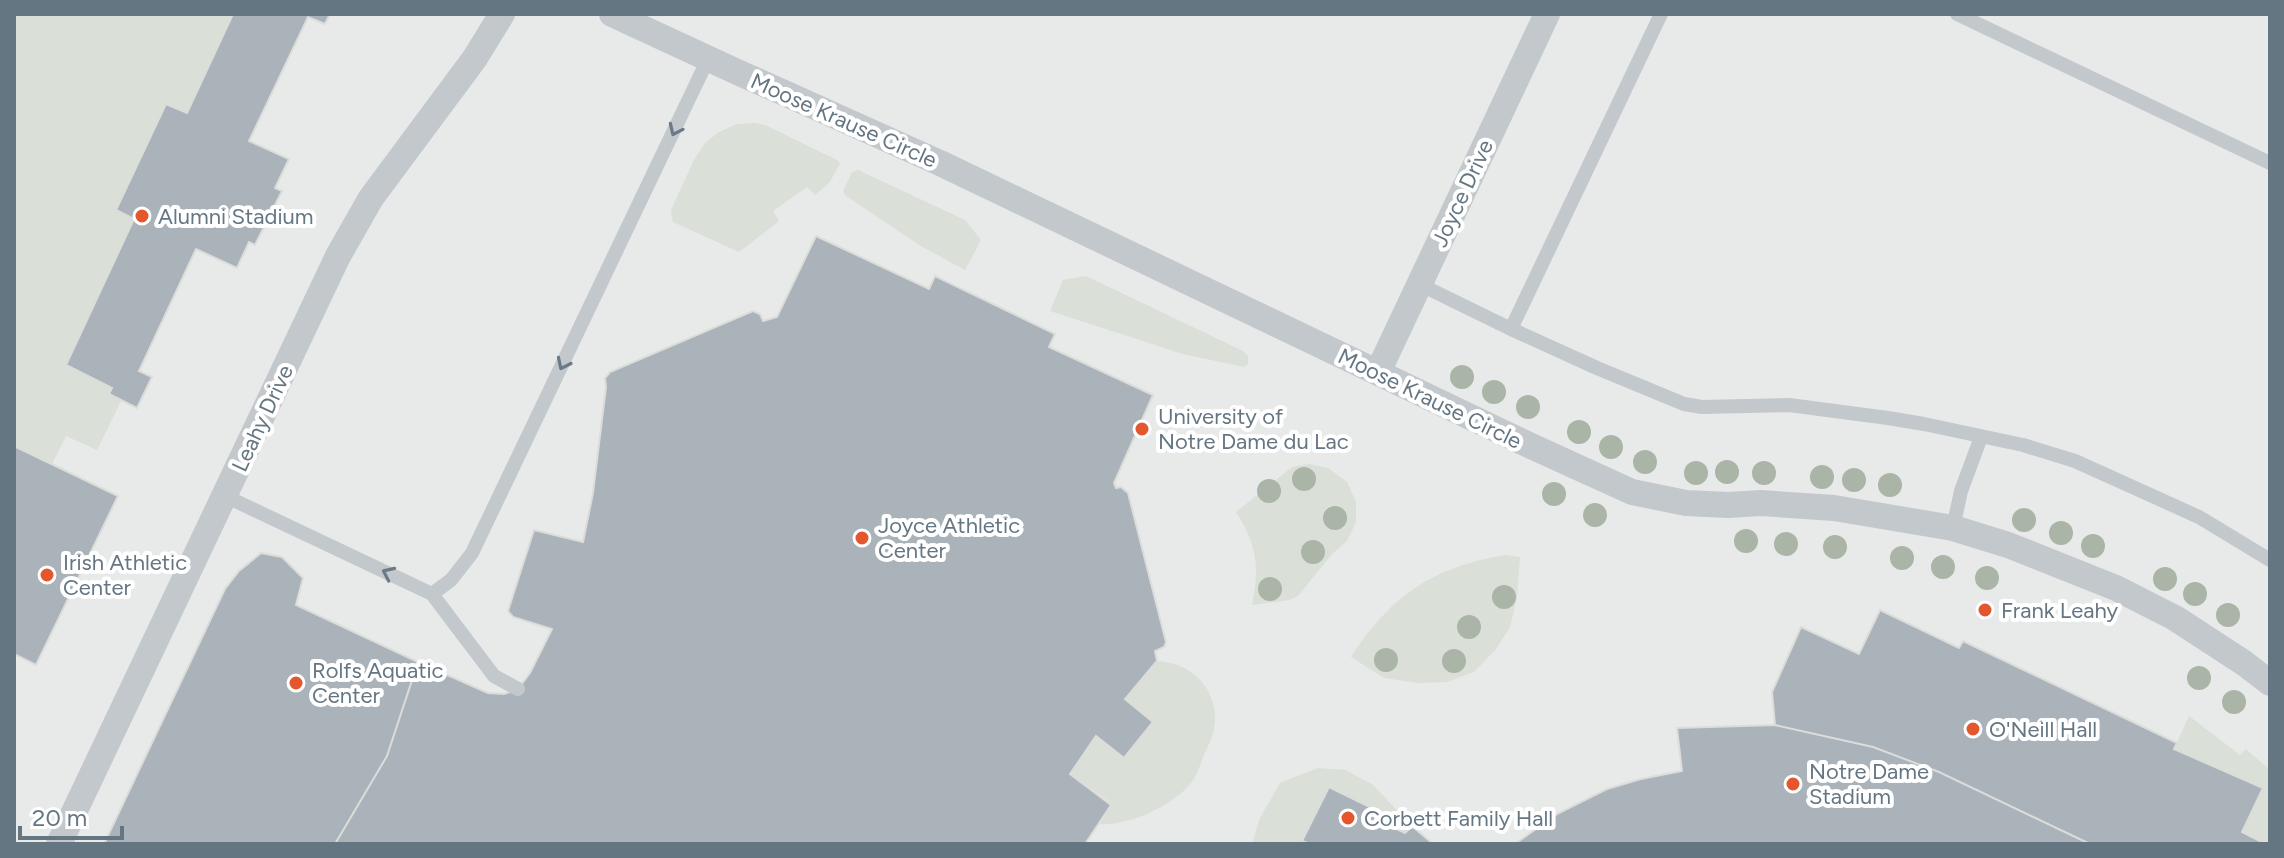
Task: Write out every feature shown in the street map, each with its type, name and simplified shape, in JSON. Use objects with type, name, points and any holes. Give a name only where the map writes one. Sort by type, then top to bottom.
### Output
[{"type":"street","name":"Leahy Drive","points":[[59,844],[338,256],[371,198],[475,58],[502,14]]},
{"type":"street","name":"Moose Krause Circle","points":[[612,14],[940,163],[1632,492],[1686,503],[1761,503],[1834,508],[1953,528],[2023,550],[2116,588],[2175,618],[2270,683]]},
{"type":"street","name":"Joyce Drive","points":[[1378,372],[1547,14]]},
{"type":"lane","points":[[1511,329],[1661,14]]},
{"type":"lane","points":[[1957,14],[2270,163]]},
{"type":"lane","points":[[432,594],[451,580],[472,553],[708,59]]},
{"type":"lane","points":[[1419,284],[1597,368],[1684,404],[1702,407],[1789,405],[1912,422],[2023,445],[2075,461],[2199,517],[2270,560]]},
{"type":"lane","points":[[1953,528],[1961,491],[1981,437]]},
{"type":"lane","points":[[225,496],[432,594],[494,676],[518,689]]},
{"type":"shaded area","name":"University of Notre Dame du Lac","points":[[14,14],[2270,14],[2270,844],[14,844]]},
{"type":"shaded area","name":"Alumni Stadium","points":[[14,14],[330,14],[325,24],[307,17],[249,140],[289,159],[275,187],[282,191],[255,245],[249,243],[237,268],[196,249],[139,370],[152,377],[137,408],[121,401],[97,450],[66,436],[52,464],[14,446]]},
{"type":"shaded area","points":[[737,124],[765,125],[840,163],[830,182],[815,195],[807,187],[773,211],[779,221],[739,252],[673,222],[671,210],[705,143]]},
{"type":"shaded area","points":[[858,170],[965,220],[981,240],[965,270],[919,245],[845,195],[843,191],[852,172]]},
{"type":"shaded area","points":[[1086,276],[1243,351],[1248,356],[1248,364],[1244,367],[1183,354],[1050,311],[1063,280]]},
{"type":"shaded area","points":[[1309,464],[1328,468],[1347,482],[1356,502],[1356,522],[1347,541],[1333,553],[1298,596],[1252,605],[1256,579],[1255,556],[1236,512],[1292,467]]},
{"type":"shaded area","points":[[1505,555],[1520,557],[1517,597],[1510,627],[1496,649],[1474,672],[1447,682],[1418,683],[1384,678],[1351,657],[1382,617],[1416,588],[1455,568]]},
{"type":"shaded area","points":[[1157,661],[1188,670],[1204,684],[1215,715],[1212,737],[1195,778],[1175,798],[1138,818],[1100,824],[1111,805],[1109,801],[1070,774],[1096,736],[1124,758],[1153,723],[1125,699]]},
{"type":"shaded area","points":[[2189,716],[2240,755],[2246,749],[2270,770],[2270,844],[2242,832],[2262,788],[2174,749]]},
{"type":"shaded area","points":[[1318,768],[1345,770],[1372,784],[1412,826],[1405,833],[1380,821],[1384,814],[1303,841],[1310,844],[1252,844],[1260,818],[1280,783]]},
{"type":"building","points":[[233,14],[330,14],[325,24],[308,17],[249,141],[289,159],[275,188],[282,191],[255,245],[249,242],[237,268],[196,249],[139,371],[152,377],[137,408],[109,394],[112,388],[66,365],[134,219],[116,210],[166,104],[187,113]]},
{"type":"building","name":"Joyce Athletic Center","points":[[816,236],[929,289],[935,276],[1055,334],[1049,347],[1153,395],[1114,483],[1116,488],[1121,487],[1128,493],[1166,642],[1164,647],[1155,651],[1157,661],[1125,699],[1153,722],[1124,758],[1096,736],[1070,774],[1111,805],[1085,844],[335,844],[387,756],[418,662],[488,693],[504,694],[518,689],[530,673],[552,629],[513,617],[508,611],[534,530],[583,542],[593,493],[605,378],[610,372],[753,311],[760,314],[763,321],[777,317]]},
{"type":"building","name":"Irish Athletic Center","points":[[14,446],[118,496],[36,665],[14,654]]},
{"type":"building","name":"Rolfs Aquatic Center","points":[[261,553],[282,557],[303,578],[296,605],[418,662],[387,756],[335,844],[104,844],[225,589],[239,571]]},
{"type":"building","name":"O'Neill Hall","points":[[1880,610],[1959,648],[1963,641],[2177,743],[2174,749],[2263,788],[2242,832],[2266,844],[2090,844],[1939,772],[1873,747],[1775,725],[1772,692],[1801,627],[1859,654]]},
{"type":"building","name":"Notre Dame Stadium","points":[[1775,725],[1873,747],[1939,772],[2090,844],[1515,844],[1557,814],[1607,789],[1682,771],[1677,728]]},
{"type":"building","name":"Corbett Family Hall","points":[[1329,787],[1384,814],[1380,821],[1405,833],[1412,826],[1433,844],[1310,844],[1302,841]]},
{"type":"place","name":"Alumni Stadium","points":[[142,216]]},
{"type":"place","name":"University of Notre Dame du Lac","points":[[1142,429]]},
{"type":"place","name":"Joyce Athletic Center","points":[[862,538]]},
{"type":"place","name":"Irish Athletic Center","points":[[47,575]]},
{"type":"place","name":"Frank Leahy","points":[[1985,610]]},
{"type":"place","name":"Rolfs Aquatic Center","points":[[296,683]]},
{"type":"place","name":"O'Neill Hall","points":[[1973,729]]},
{"type":"place","name":"Notre Dame Stadium","points":[[1793,784]]},
{"type":"place","name":"Corbett Family Hall","points":[[1348,818]]}]
